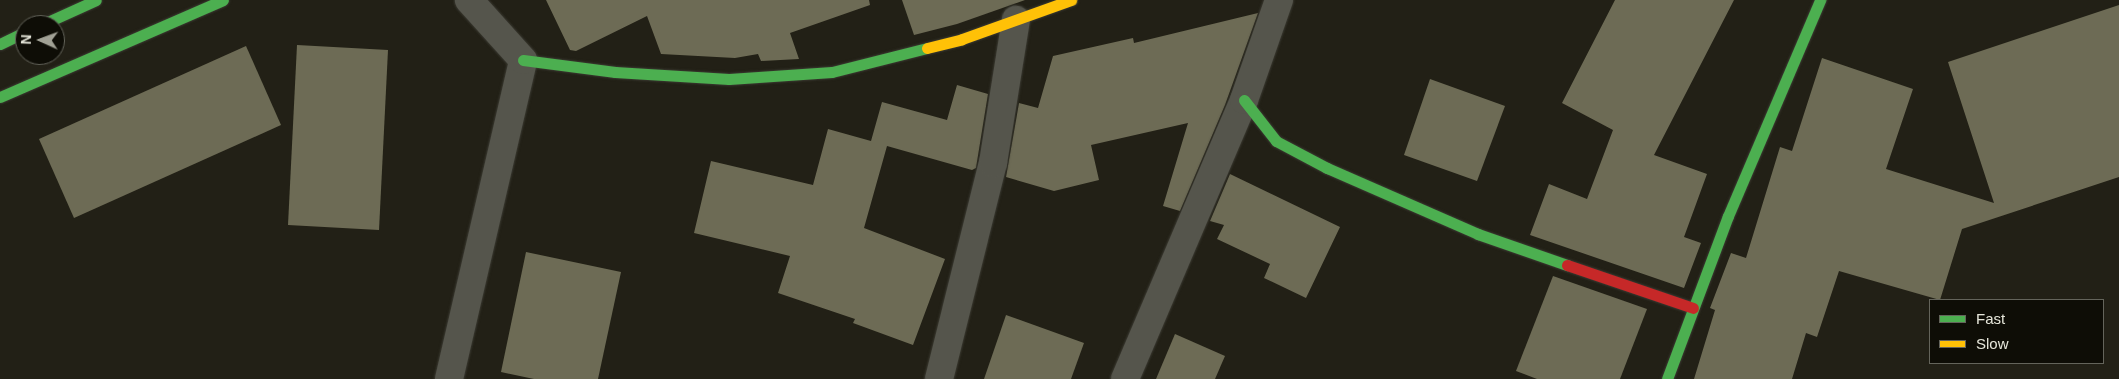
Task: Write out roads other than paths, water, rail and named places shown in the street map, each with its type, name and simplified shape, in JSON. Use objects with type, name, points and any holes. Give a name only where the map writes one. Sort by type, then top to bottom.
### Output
[{"type":"street","points":[[63,15],[96,0]]},
{"type":"street","points":[[0,97],[194,6],[223,0]]},
{"type":"street","points":[[470,0],[523,60],[615,72],[729,79],[832,72],[962,39],[1071,0]]},
{"type":"street","points":[[1125,379],[1244,100],[1279,0]]},
{"type":"street","points":[[1667,379],[1782,83],[1820,0]]},
{"type":"street","points":[[938,379],[993,163],[1016,20]]},
{"type":"street","points":[[0,44],[15,37]]},
{"type":"street","points":[[449,379],[523,60]]},
{"type":"street","points":[[1244,100],[1276,141],[1327,168],[1478,234],[1693,308]]}]
